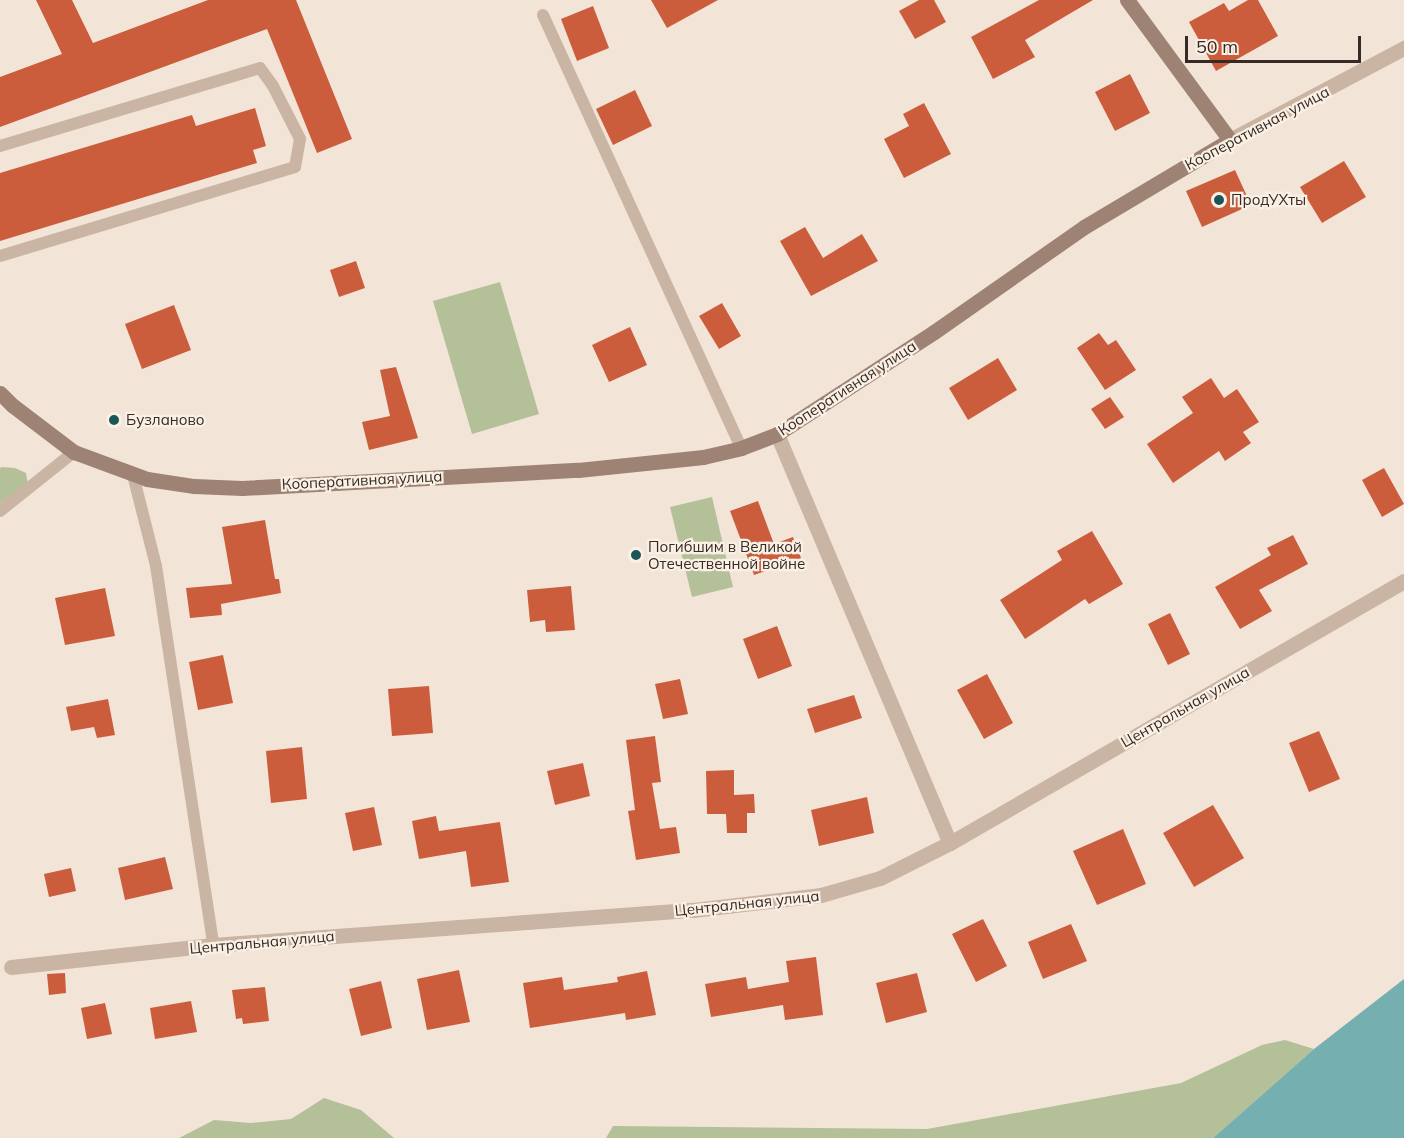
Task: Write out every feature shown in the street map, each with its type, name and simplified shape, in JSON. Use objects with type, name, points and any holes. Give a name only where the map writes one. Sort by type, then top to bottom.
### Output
[{"type":"street","points":[[1127,0],[1230,141]]},
{"type":"street","name":"Кооперативная улица","points":[[0,393],[12,405],[74,452],[132,475],[194,486],[242,488],[578,470],[703,457],[741,448],[777,434],[934,332],[1084,227],[1230,141],[1404,48]]},
{"type":"street","points":[[777,434],[950,843]]},
{"type":"street","name":"Центральная улица","points":[[11,967],[213,945],[693,910],[821,895],[880,878],[950,843],[1404,581]]},
{"type":"lane","points":[[543,15],[741,448]]},
{"type":"lane","points":[[0,146],[260,68],[273,86],[300,139],[296,167],[0,256]]},
{"type":"lane","points":[[0,511],[74,452]]},
{"type":"lane","points":[[132,475],[156,566],[213,945]]},
{"type":"green space","points":[[500,282],[539,414],[472,434],[433,301]]},
{"type":"green space","points":[[0,468],[15,468],[26,473],[28,484],[0,503]]},
{"type":"green space","points":[[712,497],[733,587],[692,597],[670,507]]},
{"type":"green space","points":[[1285,1040],[1314,1049],[1213,1138],[606,1138],[613,1126],[927,1129],[1181,1083],[1262,1045]]},
{"type":"green space","points":[[324,1098],[361,1110],[394,1138],[179,1138],[214,1120],[251,1123],[291,1119]]},
{"type":"water","points":[[1404,979],[1404,1138],[1213,1138],[1314,1049]]},
{"type":"building","points":[[36,0],[72,0],[93,43],[208,0],[296,0],[352,139],[317,153],[267,29],[0,127],[0,77],[62,54]]},
{"type":"building","points":[[651,0],[718,0],[667,28]]},
{"type":"building","points":[[919,0],[934,0],[946,22],[915,39],[899,11]]},
{"type":"building","points":[[1039,0],[1093,0],[1025,40],[1035,57],[993,79],[971,37]]},
{"type":"building","points":[[1248,0],[1258,0],[1278,36],[1216,71],[1189,22],[1224,3],[1229,11]]},
{"type":"building","points":[[593,6],[609,48],[577,61],[561,19]]},
{"type":"building","points":[[1130,74],[1150,113],[1115,131],[1095,92]]},
{"type":"building","points":[[635,90],[652,126],[613,145],[596,109]]},
{"type":"building","points":[[924,103],[951,154],[904,178],[884,139],[909,126],[903,114]]},
{"type":"building","points":[[255,108],[266,146],[253,150],[257,163],[0,241],[0,173],[192,115],[196,126]]},
{"type":"building","points":[[1344,161],[1366,197],[1322,223],[1300,187]]},
{"type":"building","points":[[1235,170],[1251,205],[1202,227],[1186,191]]},
{"type":"building","points":[[805,227],[823,258],[862,234],[878,261],[811,296],[780,241]]},
{"type":"building","points":[[356,261],[365,288],[339,297],[330,270]]},
{"type":"building","points":[[722,303],[741,336],[719,349],[699,316]]},
{"type":"building","points":[[174,305],[191,350],[142,369],[125,324]]},
{"type":"building","points":[[630,327],[647,365],[609,382],[592,345]]},
{"type":"building","points":[[1099,333],[1108,345],[1116,340],[1136,370],[1105,390],[1077,348]]},
{"type":"building","points":[[998,358],[1017,390],[968,420],[949,388]]},
{"type":"building","points":[[396,367],[418,438],[369,450],[362,422],[390,416],[380,370]]},
{"type":"building","points":[[1211,378],[1224,398],[1237,389],[1259,422],[1243,432],[1251,443],[1225,461],[1219,451],[1173,483],[1147,444],[1193,413],[1182,397]]},
{"type":"building","points":[[1110,397],[1124,417],[1105,429],[1091,409]]},
{"type":"building","points":[[1384,468],[1404,504],[1382,517],[1362,480]]},
{"type":"building","points":[[758,501],[774,544],[793,537],[801,558],[754,575],[730,511]]},
{"type":"building","points":[[265,520],[275,579],[279,579],[281,593],[221,604],[222,615],[190,618],[186,588],[232,584],[222,527]]},
{"type":"building","points":[[1092,531],[1123,584],[1089,604],[1085,599],[1025,639],[1000,600],[1062,560],[1057,551]]},
{"type":"building","points":[[1293,535],[1308,564],[1259,590],[1272,611],[1240,629],[1215,587],[1271,555],[1267,548]]},
{"type":"building","points":[[571,586],[575,630],[546,632],[545,620],[530,622],[527,590]]},
{"type":"building","points":[[105,588],[115,636],[65,645],[55,598]]},
{"type":"building","points":[[1170,613],[1190,654],[1168,665],[1148,624]]},
{"type":"building","points":[[777,626],[792,666],[758,679],[743,639]]},
{"type":"building","points":[[223,655],[233,703],[198,710],[189,662]]},
{"type":"building","points":[[987,674],[1013,723],[984,739],[957,690]]},
{"type":"building","points":[[680,679],[688,714],[663,719],[655,684]]},
{"type":"building","points":[[429,686],[433,733],[392,736],[388,689]]},
{"type":"building","points":[[854,695],[862,718],[815,733],[807,709]]},
{"type":"building","points":[[108,699],[115,735],[97,738],[94,727],[71,731],[66,707]]},
{"type":"building","points":[[1319,731],[1340,779],[1309,792],[1289,743]]},
{"type":"building","points":[[655,736],[661,782],[652,783],[660,829],[676,827],[680,853],[636,860],[628,811],[635,810],[626,740]]},
{"type":"building","points":[[302,747],[307,799],[271,803],[266,751]]},
{"type":"building","points":[[583,763],[590,796],[555,805],[547,771]]},
{"type":"building","points":[[734,770],[734,795],[754,794],[755,813],[747,813],[747,833],[727,833],[726,814],[707,814],[706,771]]},
{"type":"building","points":[[867,797],[874,833],[819,846],[811,810]]},
{"type":"building","points":[[1213,805],[1244,858],[1194,887],[1163,833]]},
{"type":"building","points":[[374,807],[382,845],[353,851],[345,813]]},
{"type":"building","points":[[436,816],[439,831],[500,822],[509,882],[471,887],[466,851],[419,859],[412,821]]},
{"type":"building","points":[[1123,829],[1146,884],[1097,905],[1073,851]]},
{"type":"building","points":[[165,857],[173,889],[125,900],[118,868]]},
{"type":"building","points":[[71,868],[76,891],[49,897],[44,874]]},
{"type":"building","points":[[983,919],[1007,966],[976,982],[952,934]]},
{"type":"building","points":[[1071,924],[1087,961],[1043,979],[1028,942]]},
{"type":"building","points":[[816,957],[823,1015],[785,1020],[783,1005],[711,1017],[705,984],[746,977],[748,989],[789,982],[786,961]]},
{"type":"building","points":[[459,970],[470,1022],[427,1030],[417,979]]},
{"type":"building","points":[[647,971],[656,1015],[626,1020],[625,1013],[530,1028],[523,983],[562,977],[564,990],[618,982],[617,977]]},
{"type":"building","points":[[65,973],[66,993],[49,995],[47,974]]},
{"type":"building","points":[[917,973],[927,1012],[886,1023],[876,983]]},
{"type":"building","points":[[381,981],[392,1028],[361,1036],[349,989]]},
{"type":"building","points":[[265,987],[269,1021],[243,1024],[242,1018],[236,1019],[232,990]]},
{"type":"building","points":[[191,1001],[197,1032],[155,1039],[150,1008]]},
{"type":"building","points":[[105,1003],[112,1034],[87,1039],[81,1008]]},
{"type":"place","name":"ПродУХты","points":[[1219,200]]},
{"type":"place","name":"Бузланово","points":[[114,420]]},
{"type":"place","name":"Погибшим в Великой Отечественной войне","points":[[636,555]]}]
